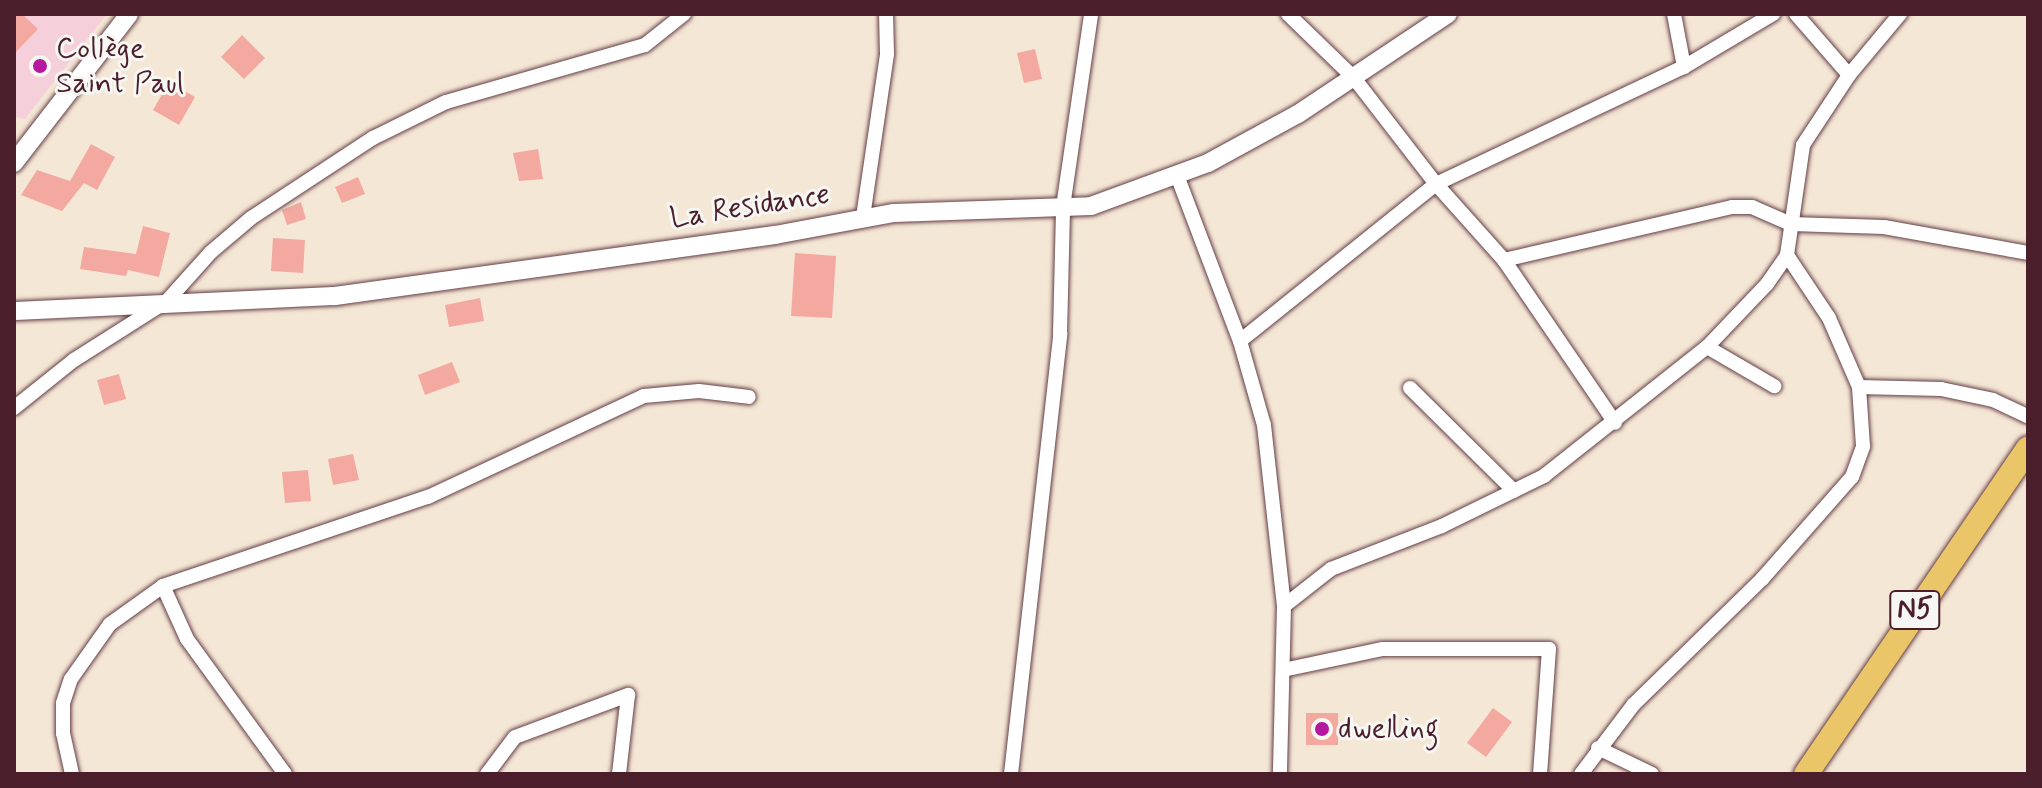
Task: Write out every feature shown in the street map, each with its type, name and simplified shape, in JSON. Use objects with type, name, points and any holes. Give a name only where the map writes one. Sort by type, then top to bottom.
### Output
[{"type":"highway","name":"N5","points":[[1806,774],[2025,459]]},
{"type":"street","points":[[14,163],[20,141],[129,14]]},
{"type":"street","points":[[14,408],[74,360],[167,301],[211,252],[251,218],[373,138],[446,102],[645,45],[684,14]]},
{"type":"street","points":[[863,217],[887,54],[886,14]]},
{"type":"street","points":[[1011,774],[1060,334],[1063,207],[1091,14]]},
{"type":"street","points":[[1288,14],[1354,78],[1436,184],[1504,260],[1615,423]]},
{"type":"street","name":"La Residance","points":[[14,311],[167,301],[335,296],[775,235],[863,217],[989,206],[1063,207],[1117,200],[1178,178],[1354,78],[1448,14]]},
{"type":"street","points":[[1674,14],[1684,67]]},
{"type":"street","points":[[1240,341],[1436,184],[1684,67],[1773,14]]},
{"type":"street","points":[[1796,14],[1849,75]]},
{"type":"street","points":[[1284,606],[1331,569],[1544,476],[1615,423],[1707,347],[1787,255],[1803,145],[1849,75],[1900,14]]},
{"type":"street","points":[[1178,178],[1240,341],[1264,425],[1284,606],[1280,774]]},
{"type":"street","points":[[1504,260],[1732,207],[1752,207],[1791,224],[1884,227],[2028,253]]},
{"type":"street","points":[[1581,774],[1634,704],[1762,579],[1852,477],[1863,446],[1859,387],[1829,318],[1787,255]]},
{"type":"street","points":[[1707,347],[1774,386]]},
{"type":"street","points":[[1859,387],[1941,389],[1993,400],[2028,416]]},
{"type":"street","points":[[1410,388],[1514,491]]},
{"type":"street","points":[[72,774],[63,718],[71,679],[110,624],[163,586],[428,497],[644,396],[699,391],[749,397]]},
{"type":"street","points":[[163,586],[187,639],[285,774]]},
{"type":"street","points":[[1283,670],[1383,649],[1549,649],[1540,774]]},
{"type":"street","points":[[487,774],[515,737],[628,695],[619,774]]},
{"type":"street","points":[[1598,748],[1652,774]]},
{"type":"shaded area","name":"Collège Saint Paul","points":[[14,14],[107,14],[25,119],[14,117]]},
{"type":"building","points":[[14,14],[22,14],[38,29],[14,54]]},
{"type":"building","points":[[242,35],[265,58],[244,79],[221,57]]},
{"type":"building","points":[[1035,49],[1042,79],[1024,83],[1017,53]]},
{"type":"building","points":[[169,82],[195,97],[179,125],[153,110]]},
{"type":"building","points":[[91,144],[115,157],[97,190],[84,183],[62,211],[21,195],[37,170],[70,181]]},
{"type":"building","points":[[538,149],[543,179],[519,181],[513,153]]},
{"type":"building","points":[[358,177],[365,194],[342,203],[335,187]]},
{"type":"building","points":[[301,202],[306,219],[287,225],[282,210]]},
{"type":"building","points":[[143,226],[170,233],[159,277],[128,270],[126,276],[80,269],[84,247],[136,254]]},
{"type":"building","points":[[273,238],[305,240],[303,273],[271,271]]},
{"type":"building","points":[[795,253],[836,256],[832,318],[791,316]]},
{"type":"building","points":[[480,298],[484,321],[449,327],[445,305]]},
{"type":"building","points":[[452,362],[460,382],[425,395],[418,375]]},
{"type":"building","points":[[119,374],[126,399],[104,405],[97,380]]},
{"type":"building","points":[[353,454],[359,480],[333,485],[328,459]]},
{"type":"building","points":[[308,470],[311,501],[285,503],[282,472]]},
{"type":"building","points":[[1493,708],[1512,722],[1486,757],[1467,743]]},
{"type":"building","name":"dwelling","points":[[1306,713],[1338,713],[1338,745],[1306,745]]},
{"type":"place","name":"Collège Saint Paul","points":[[40,66]]},
{"type":"place","name":"dwelling","points":[[1322,729]]}]
